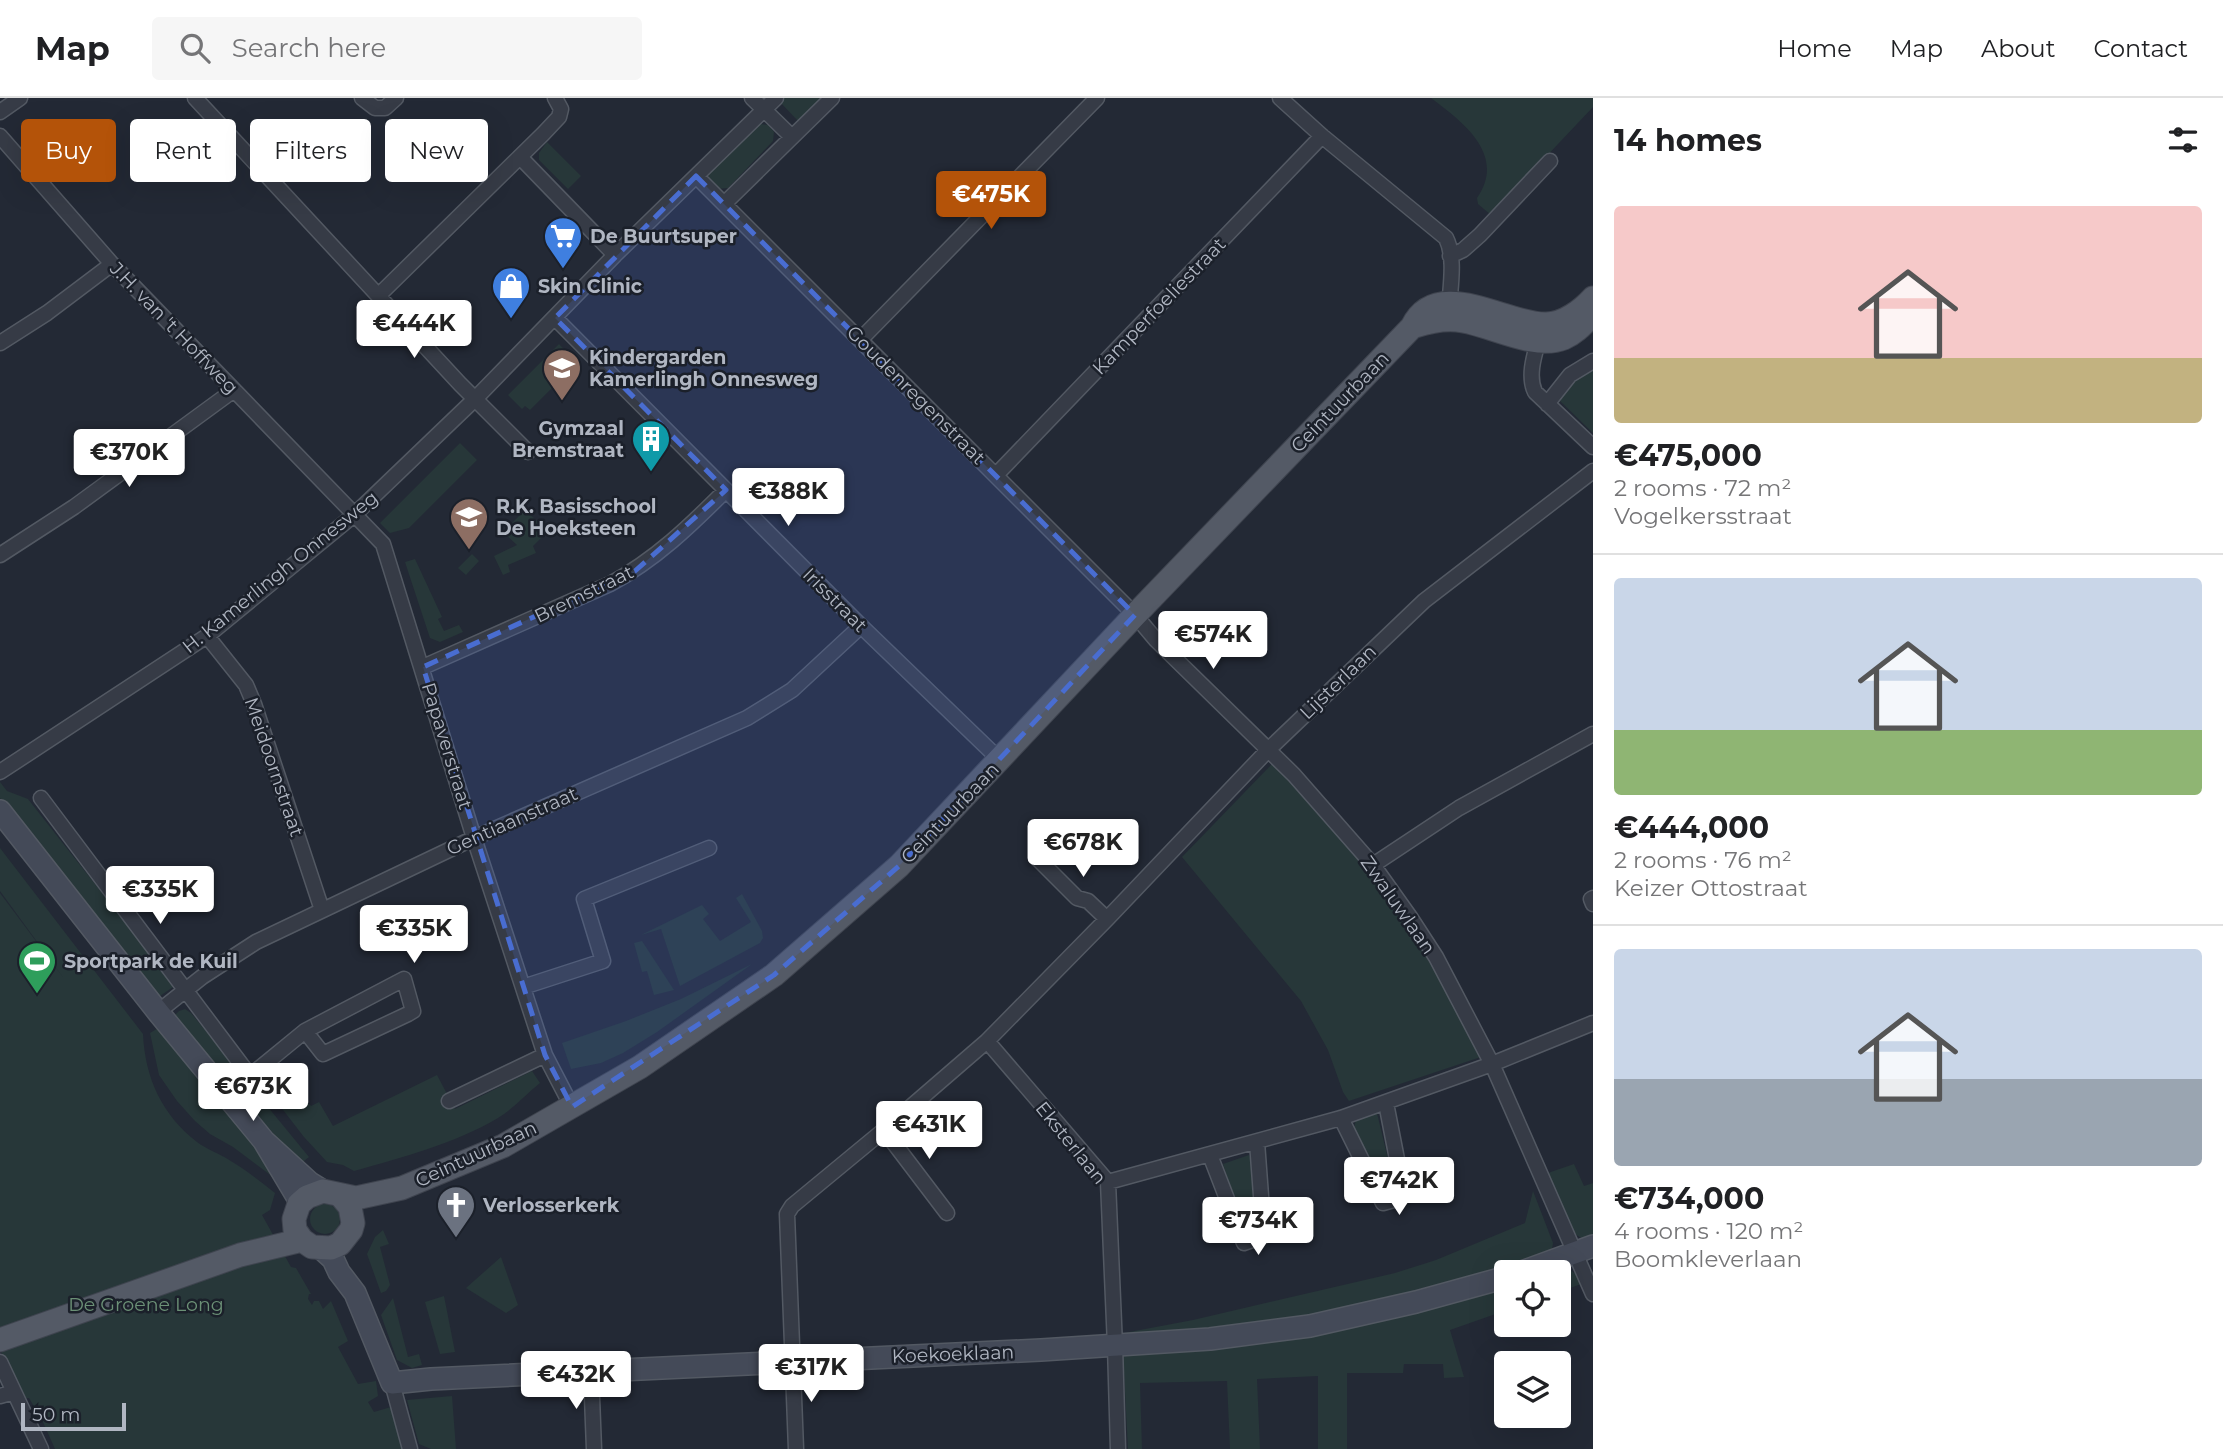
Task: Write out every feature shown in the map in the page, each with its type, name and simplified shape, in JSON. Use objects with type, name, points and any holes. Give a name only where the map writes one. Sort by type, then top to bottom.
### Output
[{"type":"main road","points":[[1540,333],[1578,312],[1593,298]]},
{"type":"main road","name":"Ceintuurbaan","points":[[332,1193],[356,1198],[402,1188],[503,1146],[640,1067],[774,975],[899,866],[1412,327],[1449,311],[1464,321],[1540,333],[1555,341],[1573,334],[1593,314]]},
{"type":"main road","name":"Ceintuurbaan","points":[[350,1230],[363,1214],[402,1188]]},
{"type":"main road","points":[[0,1340],[240,1255],[285,1227],[304,1228],[331,1248],[340,1244],[350,1230],[350,1207],[332,1193],[307,1196],[304,1228]]},
{"type":"street","points":[[0,112],[20,98]]},
{"type":"street","points":[[195,98],[475,400],[528,452]]},
{"type":"street","points":[[362,98],[375,108],[385,108],[396,98]]},
{"type":"street","points":[[379,295],[558,117],[561,109],[555,98]]},
{"type":"street","points":[[752,98],[792,137]]},
{"type":"street","name":"H. Kamerlingh Onnesweg","points":[[0,772],[207,636],[354,515],[475,400],[615,256],[776,98]]},
{"type":"street","points":[[725,203],[832,98]]},
{"type":"street","points":[[860,339],[1097,98]]},
{"type":"street","points":[[1280,98],[1446,238],[1450,245],[1449,311]]},
{"type":"street","name":"J.H. van 't Hoffweg","points":[[0,136],[112,264],[354,515]]},
{"type":"street","name":"Kamperfoeliestraat","points":[[996,475],[1322,136]]},
{"type":"street","points":[[520,157],[615,256]]},
{"type":"street","points":[[1450,256],[1463,250],[1480,235],[1550,161]]},
{"type":"street","name":"Goudenregenstraat","points":[[696,176],[1135,615]]},
{"type":"street","points":[[0,343],[47,313],[112,264]]},
{"type":"street","name":"Irisstraat","points":[[555,318],[860,626],[1000,760]]},
{"type":"street","points":[[1540,333],[1531,383],[1535,392],[1593,447]]},
{"type":"street","points":[[1547,404],[1570,375],[1593,361]]},
{"type":"street","points":[[0,555],[74,507],[234,390]]},
{"type":"street","name":"Lijsterlaan","points":[[792,1361],[787,1214],[792,1206],[987,1041],[1268,750],[1424,601],[1593,471]]},
{"type":"street","name":"Bremstraat","points":[[423,667],[610,584],[635,570],[677,539],[726,490]]},
{"type":"street","name":"Papaverstraat","points":[[354,515],[383,544],[474,838],[545,1055],[572,1107]]},
{"type":"street","name":"Zwaluwlaan","points":[[1135,615],[1294,775],[1373,865],[1410,917],[1436,957],[1492,1063],[1583,1250],[1593,1294]]},
{"type":"street","name":"Gentiaanstraat","points":[[158,1012],[186,989],[256,942],[322,909],[474,838],[747,718],[792,690],[860,626]]},
{"type":"street","name":"Meidoornstraat","points":[[207,636],[246,685],[322,909]]},
{"type":"street","points":[[1373,865],[1459,808],[1593,734]]},
{"type":"street","points":[[41,799],[250,1076],[305,1031],[404,979],[413,1011],[408,1014],[323,1054],[305,1031]]},
{"type":"street","points":[[0,811],[158,1012],[264,1141],[310,1184],[332,1193]]},
{"type":"street","points":[[523,987],[603,961],[584,899],[709,848]]},
{"type":"street","points":[[1038,859],[1077,898],[1088,901],[1107,919]]},
{"type":"street","points":[[1593,898],[1593,904]]},
{"type":"street","points":[[1108,1182],[1341,1118],[1593,1023]]},
{"type":"street","name":"Eksterlaan","points":[[987,1041],[1108,1182],[1118,1449]]},
{"type":"street","points":[[449,1101],[545,1055]]},
{"type":"street","points":[[1341,1118],[1383,1203],[1401,1198],[1403,1190],[1386,1103]]},
{"type":"street","points":[[884,1130],[947,1213]]},
{"type":"street","points":[[264,1141],[298,1198],[304,1228],[332,1259],[355,1293],[392,1383],[410,1449]]},
{"type":"street","points":[[1210,1155],[1244,1243],[1265,1236],[1257,1142]]},
{"type":"street","points":[[350,1230],[346,1249],[352,1267],[355,1293]]},
{"type":"street","points":[[1555,1260],[1583,1250]]},
{"type":"street","name":"Koekoeklaan","points":[[392,1383],[1210,1339],[1310,1326],[1416,1303],[1494,1281]]},
{"type":"street","points":[[792,1361],[796,1449]]},
{"type":"street","points":[[0,1362],[7,1394],[41,1449]]},
{"type":"street","points":[[591,1371],[594,1449]]},
{"type":"highlighted area","points":[[696,176],[1135,615],[899,866],[774,975],[572,1107],[545,1055],[423,667],[635,571],[726,490],[555,318]]},
{"type":"green space","points":[[785,98],[821,98],[798,121],[780,102]]},
{"type":"green space","points":[[1431,98],[1593,98],[1593,107],[1491,215],[1478,204],[1477,198],[1485,182],[1487,168],[1484,154],[1468,129]]},
{"type":"green space","points":[[760,124],[768,125],[774,132],[773,141],[728,188],[717,189],[709,179],[711,167]]},
{"type":"green space","points":[[547,142],[581,176],[568,189],[539,160],[539,153]]},
{"type":"green space","points":[[559,344],[577,363],[530,410],[525,406],[522,409],[508,395]]},
{"type":"green space","points":[[1593,367],[1593,433],[1560,401],[1569,386]]},
{"type":"green space","points":[[460,443],[477,460],[409,528],[390,533],[380,523]]},
{"type":"green space","points":[[525,510],[548,531],[533,546],[536,553],[508,565],[510,572],[503,575],[494,556],[517,545],[503,532]]},
{"type":"green space","points":[[472,554],[479,561],[466,575],[458,568]]},
{"type":"green space","points":[[415,559],[442,617],[438,619],[444,631],[459,625],[463,632],[440,642],[430,638],[405,562]]},
{"type":"green space","points":[[1273,763],[1279,765],[1388,894],[1439,976],[1481,1057],[1349,1101],[1343,1092],[1328,1050],[1301,1001],[1182,857]]},
{"type":"green space","points":[[0,782],[7,791],[28,799],[173,983],[173,987],[154,997],[0,798]]},
{"type":"green space","name":"De Groene Long","points":[[0,848],[143,1034],[147,1066],[152,1080],[165,1108],[174,1120],[197,1142],[239,1166],[275,1193],[270,1210],[262,1215],[291,1267],[296,1268],[311,1294],[308,1299],[312,1305],[314,1301],[319,1301],[323,1309],[331,1301],[348,1341],[338,1347],[358,1384],[376,1381],[378,1396],[368,1402],[374,1412],[391,1407],[404,1449],[55,1449],[42,1420],[29,1398],[24,1398],[0,1350],[0,893],[65,980],[0,891]]},
{"type":"green space","points":[[742,894],[762,931],[763,938],[760,943],[680,986],[661,929],[641,935],[702,905],[709,914],[703,919],[720,941],[751,922],[736,898]]},
{"type":"green space","points":[[642,941],[674,990],[654,995],[647,971],[642,972],[634,943]]},
{"type":"green space","points":[[752,964],[623,1053],[601,1063],[571,1069],[562,1043],[681,999]]},
{"type":"green space","points":[[185,1009],[309,1157],[300,1164],[172,1018]]},
{"type":"green space","points":[[160,1027],[280,1178],[277,1180],[233,1147],[210,1134],[177,1101],[159,1075],[150,1033]]},
{"type":"green space","points":[[271,1063],[311,1106],[319,1102],[333,1126],[437,1075],[455,1109],[532,1071],[540,1083],[504,1114],[481,1127],[428,1149],[354,1171],[343,1165],[327,1162],[256,1075]]},
{"type":"green space","points":[[1377,1113],[1393,1180],[1394,1191],[1390,1195],[1383,1192],[1354,1128],[1356,1119]]},
{"type":"green space","points":[[1249,1155],[1255,1228],[1250,1235],[1245,1230],[1223,1164]]},
{"type":"green space","points":[[1574,1164],[1584,1186],[1593,1183],[1593,1238],[1590,1239],[1582,1238],[1573,1232],[1545,1174]]},
{"type":"green space","points":[[1533,1191],[1553,1243],[1552,1250],[1526,1260],[1494,1260],[1494,1271],[1356,1309],[1235,1328],[1125,1337],[1124,1333],[1193,1320],[1395,1273],[1436,1260],[1525,1223]]},
{"type":"green space","points":[[325,1204],[331,1205],[339,1213],[339,1225],[331,1233],[325,1234],[319,1233],[311,1225],[310,1219],[311,1213],[319,1205]]},
{"type":"green space","points":[[383,1230],[389,1244],[380,1247],[390,1285],[381,1293],[367,1254],[375,1237]]},
{"type":"green space","points":[[501,1257],[518,1305],[506,1313],[466,1288]]},
{"type":"green space","points":[[1571,1271],[1576,1274],[1581,1284],[1571,1288]]},
{"type":"green space","points":[[1494,1284],[1494,1315],[1450,1330],[1464,1377],[1444,1378],[1443,1364],[1404,1364],[1403,1373],[1347,1373],[1347,1449],[1318,1449],[1318,1376],[1257,1379],[1260,1449],[1230,1449],[1227,1381],[1140,1383],[1142,1449],[1128,1449],[1123,1354]]},
{"type":"green space","points":[[444,1296],[455,1352],[440,1354],[425,1302]]},
{"type":"green space","points":[[393,1298],[408,1357],[419,1354],[422,1365],[412,1368],[397,1360],[381,1315]]},
{"type":"green space","points":[[452,1396],[456,1449],[431,1449],[419,1444],[407,1400]]},
{"type":"place","name":"De Buurtsuper","points":[[563,270]]},
{"type":"place","name":"Skin Clinic","points":[[511,320]]},
{"type":"place","name":"Kindergarden Kamerlingh Onnesweg","points":[[562,402]]},
{"type":"place","name":"Gymzaal Bremstraat","points":[[651,473]]},
{"type":"place","name":"R.K. Basisschool De Hoeksteen","points":[[469,551]]},
{"type":"place","name":"Sportpark de Kuil","points":[[37,995]]},
{"type":"place","name":"Verlosserkerk","points":[[456,1239]]}]
